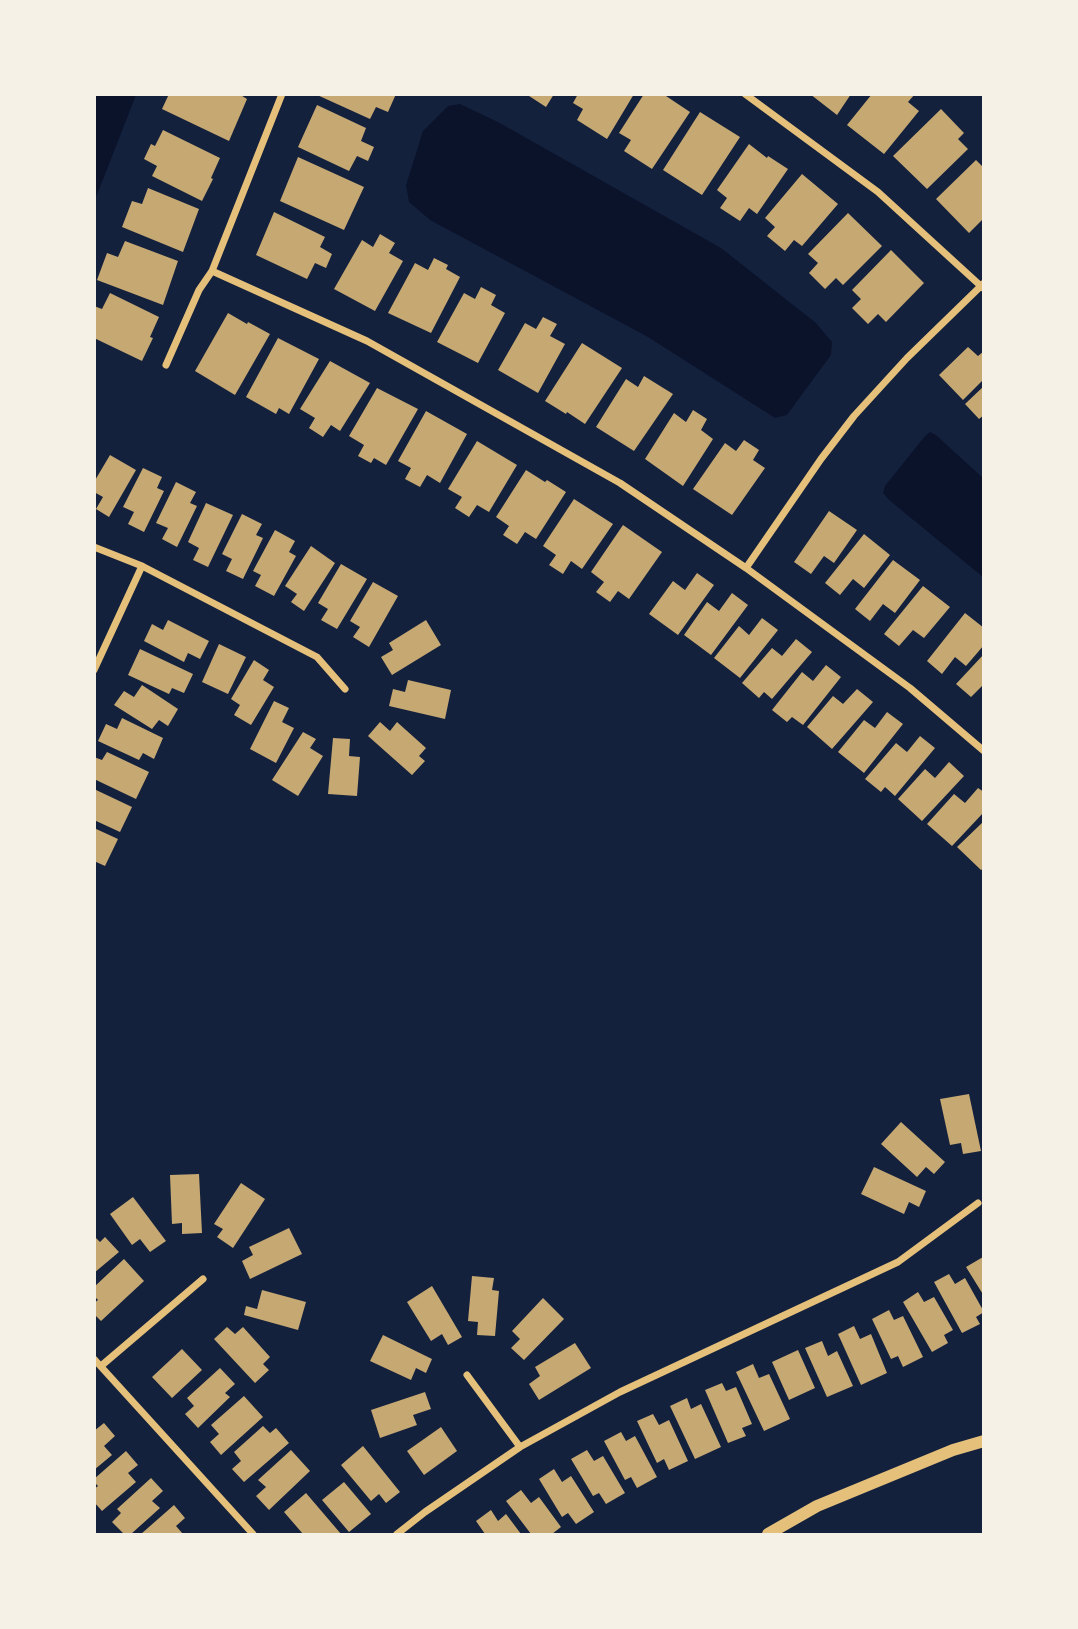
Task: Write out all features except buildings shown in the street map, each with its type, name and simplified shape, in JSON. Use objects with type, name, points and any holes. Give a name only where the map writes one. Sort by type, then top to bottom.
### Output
[{"type":"street","points":[[166,365],[199,290],[212,271],[282,94]]},
{"type":"street","points":[[745,94],[878,192],[983,286],[907,358],[854,416],[746,568]]},
{"type":"street","points":[[212,271],[367,341],[620,482],[746,568],[910,688],[984,751]]},
{"type":"street","points":[[94,547],[142,566],[317,656],[345,690]]},
{"type":"street","points":[[94,670],[142,566]]},
{"type":"street","points":[[397,1535],[435,1505],[520,1447],[620,1392],[898,1262],[978,1203]]},
{"type":"street","points":[[101,1366],[203,1279]]},
{"type":"street","points":[[94,1359],[253,1535]]},
{"type":"street","points":[[467,1376],[520,1447]]},
{"type":"street","points":[[768,1535],[817,1506],[953,1450],[984,1441]]},
{"type":"water","points":[[94,95],[136,95],[95,200]]},
{"type":"water","points":[[460,104],[498,122],[721,248],[816,323],[832,342],[831,355],[787,415],[775,418],[648,337],[430,220],[409,202],[406,185],[423,131],[448,106]]},
{"type":"water","points":[[930,432],[983,478],[983,577],[883,493],[885,486]]}]
